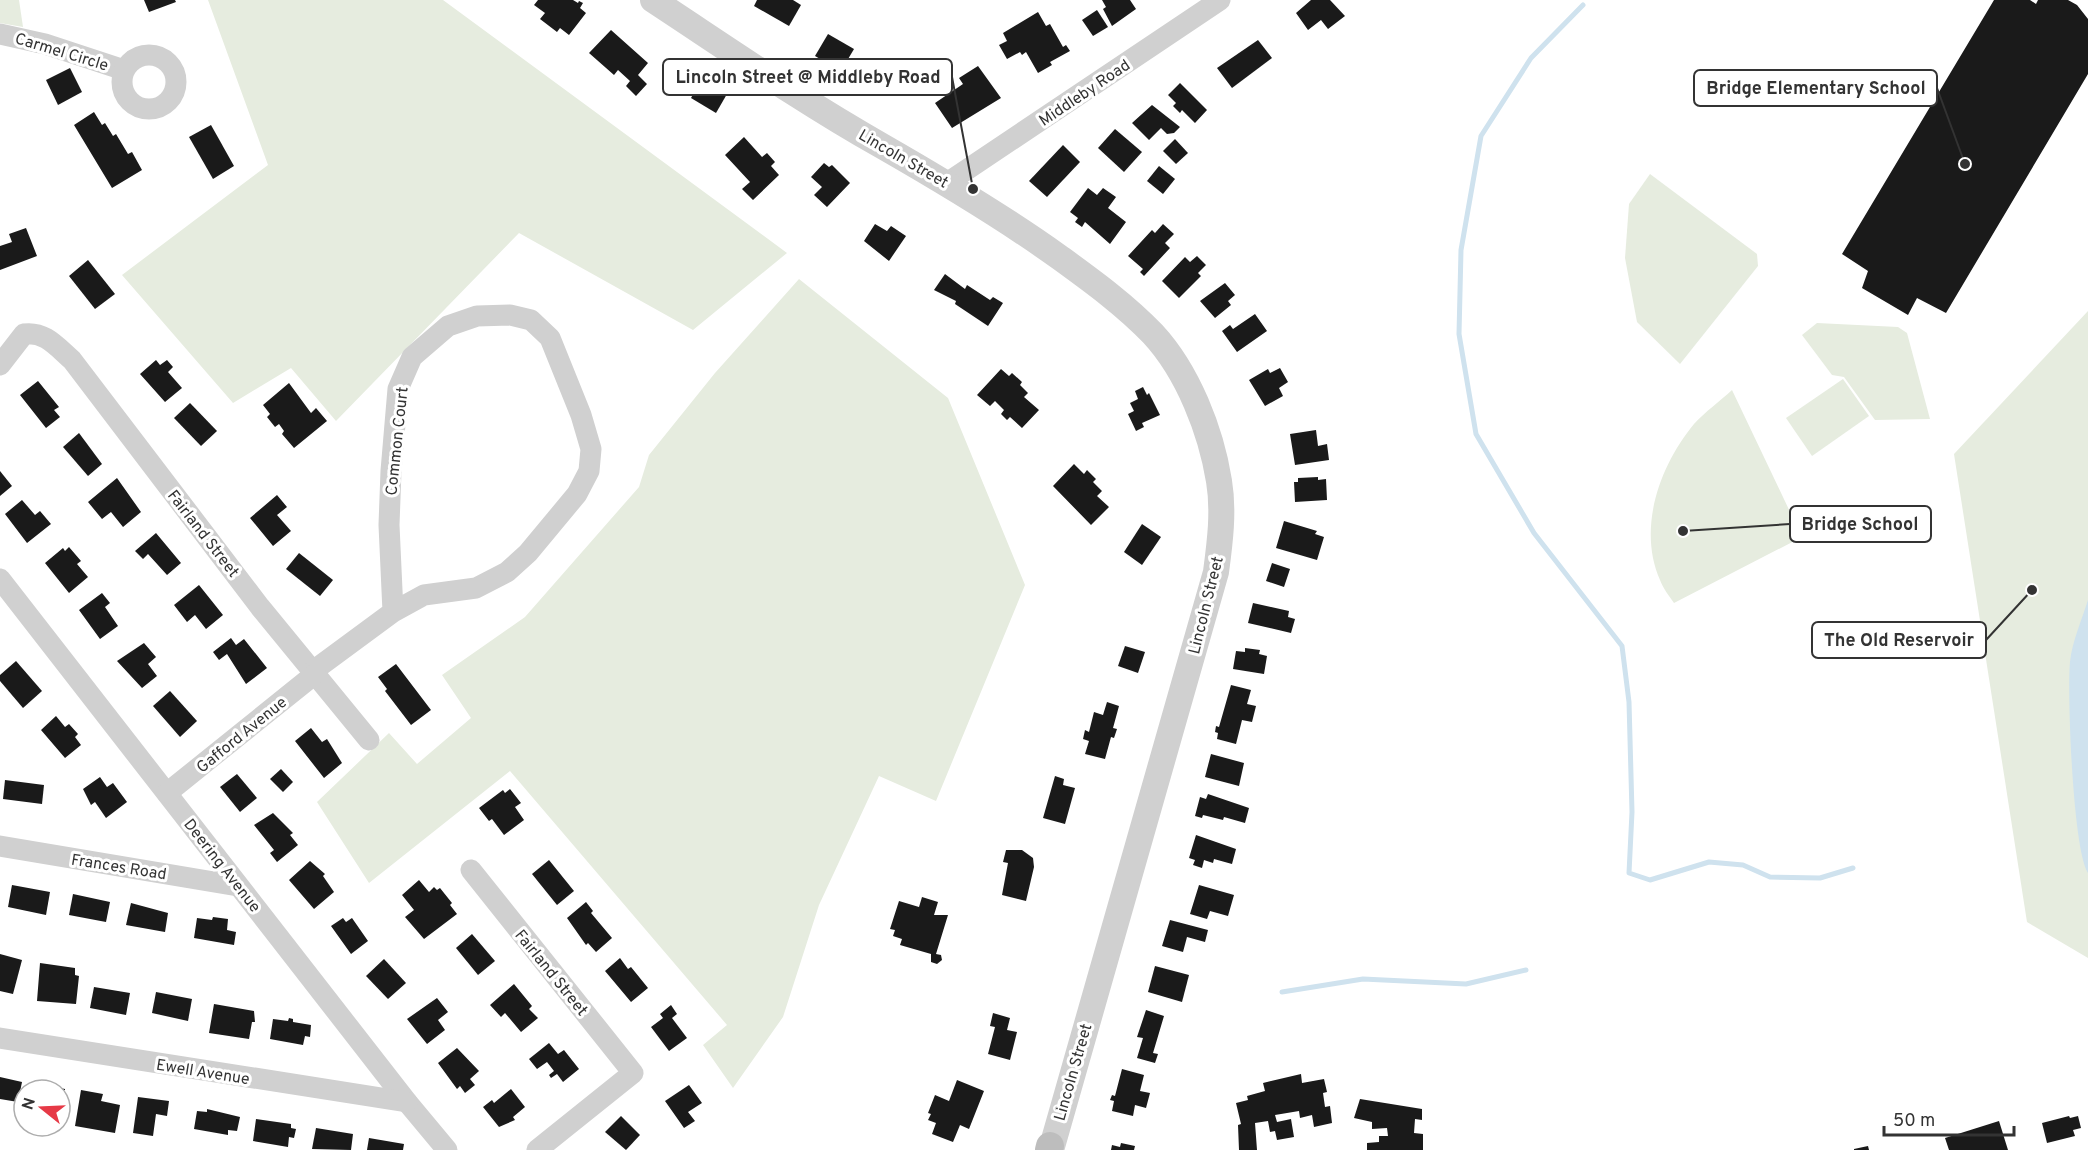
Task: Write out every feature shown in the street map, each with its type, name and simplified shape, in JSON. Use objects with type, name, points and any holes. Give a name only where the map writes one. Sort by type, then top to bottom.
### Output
[{"type":"street","name":"Lincoln Street","points":[[653,0],[738,57],[881,146],[996,212],[1100,286],[1154,336],[1176,367],[1198,412],[1219,482],[1221,516],[1216,572],[1050,1149]]},
{"type":"street","name":"Middleby Road","points":[[947,183],[1220,0]]},
{"type":"street","name":"Carmel Circle","points":[[0,34],[45,44],[124,70]]},
{"type":"street","name":"Common Court","points":[[314,673],[393,612],[424,595],[476,588],[507,572],[528,553],[578,494],[589,471],[591,448],[581,415],[549,338],[531,320],[510,315],[477,316],[448,326],[412,357],[398,389],[391,471],[389,525],[393,612]]},
{"type":"street","name":"Fairland Street","points":[[0,366],[24,334],[34,332],[53,342],[72,360],[314,673],[369,740]]},
{"type":"street","name":"Deering Avenue","points":[[0,579],[407,1102],[447,1150]]},
{"type":"street","name":"Gafford Avenue","points":[[167,793],[314,673]]},
{"type":"street","name":"Frances Road","points":[[0,846],[238,886]]},
{"type":"street","name":"Fairland Street","points":[[471,870],[633,1073],[537,1150]]},
{"type":"street","name":"Ewell Avenue","points":[[0,1038],[407,1102]]},
{"type":"shaded area","points":[[0,0],[19,0],[23,27],[0,23]]},
{"type":"shaded area","points":[[208,0],[443,0],[787,253],[693,330],[519,233],[336,421],[291,368],[233,403],[122,275],[268,165]]},
{"type":"shaded area","points":[[1650,174],[1757,254],[1758,266],[1680,364],[1637,322],[1625,258],[1629,204]]},
{"type":"shaded area","points":[[799,279],[948,398],[1025,585],[936,801],[879,776],[819,905],[783,1017],[733,1088],[703,1045],[727,1025],[510,771],[369,883],[317,802],[389,733],[417,764],[471,718],[442,675],[525,617],[639,487],[649,455],[715,373]]},
{"type":"shaded area","points":[[2088,311],[2088,958],[2027,922],[1954,454]]},
{"type":"shaded area","points":[[1817,323],[1898,327],[1907,333],[1930,419],[1875,420],[1844,377],[1832,375],[1802,335]]},
{"type":"shaded area","points":[[1843,379],[1869,416],[1812,456],[1786,418]]},
{"type":"shaded area","points":[[1732,390],[1802,537],[1674,603],[1661,583],[1653,560],[1651,539],[1656,498],[1662,478],[1682,440],[1698,420]]},
{"type":"water","points":[[2088,600],[2088,873],[2078,835],[2075,805],[2069,680],[2073,647]]},
{"type":"building","points":[[144,0],[175,0],[176,2],[149,12]]},
{"type":"building","points":[[538,0],[573,0],[578,3],[579,1],[583,3],[580,8],[586,13],[569,35],[560,28],[557,32],[540,19],[545,13],[534,5]]},
{"type":"building","points":[[757,0],[793,0],[801,5],[789,26],[754,6]]},
{"type":"building","points":[[1102,0],[1130,0],[1136,9],[1112,26],[1103,9],[1106,7]]},
{"type":"building","points":[[1311,0],[1330,0],[1345,16],[1328,29],[1321,20],[1308,30],[1296,13]]},
{"type":"building","points":[[1994,0],[2030,0],[2036,4],[2038,0],[2068,0],[2077,5],[2088,19],[2088,74],[1946,313],[1917,298],[1908,315],[1862,288],[1868,271],[1842,254]]},
{"type":"building","points":[[1097,10],[1108,27],[1093,36],[1082,20]]},
{"type":"building","points":[[1038,12],[1046,26],[1050,24],[1063,47],[1066,45],[1070,51],[1050,62],[1052,65],[1038,73],[1026,52],[1022,55],[1020,52],[1007,59],[999,45],[1007,41],[1003,33]]},
{"type":"building","points":[[611,30],[648,63],[638,75],[647,84],[636,96],[626,86],[630,81],[618,70],[614,75],[589,53]]},
{"type":"building","points":[[828,34],[854,49],[841,71],[815,56]]},
{"type":"building","points":[[1258,40],[1272,58],[1232,88],[1217,68]]},
{"type":"building","points":[[978,66],[1001,98],[952,128],[935,103],[963,84],[959,78]]},
{"type":"building","points":[[70,68],[82,92],[58,105],[46,80]]},
{"type":"building","points":[[702,79],[727,94],[716,113],[691,98]]},
{"type":"building","points":[[1180,83],[1207,110],[1195,123],[1182,110],[1180,113],[1173,106],[1176,103],[1168,95]]},
{"type":"building","points":[[1152,105],[1180,127],[1174,133],[1167,134],[1161,128],[1149,140],[1132,123]]},
{"type":"building","points":[[94,112],[113,136],[116,134],[128,154],[132,152],[142,170],[112,188],[74,125]]},
{"type":"building","points":[[211,125],[234,166],[213,179],[189,137]]},
{"type":"building","points":[[1115,129],[1142,152],[1124,172],[1098,148]]},
{"type":"building","points":[[744,137],[762,157],[767,153],[775,162],[771,166],[779,175],[753,200],[742,189],[750,182],[725,155]]},
{"type":"building","points":[[1175,139],[1188,153],[1176,164],[1163,151]]},
{"type":"building","points":[[1063,145],[1080,162],[1047,197],[1029,181]]},
{"type":"building","points":[[824,163],[829,167],[832,165],[850,183],[827,207],[814,195],[822,187],[811,177]]},
{"type":"building","points":[[1159,166],[1175,179],[1163,194],[1147,181]]},
{"type":"building","points":[[1088,188],[1097,195],[1103,188],[1116,197],[1108,208],[1126,222],[1110,244],[1085,222],[1082,227],[1075,222],[1078,218],[1070,212]]},
{"type":"building","points":[[875,224],[887,231],[891,226],[906,236],[889,261],[864,241]]},
{"type":"building","points":[[1163,224],[1174,234],[1165,243],[1170,248],[1144,276],[1140,272],[1143,269],[1128,256],[1152,230],[1155,233]]},
{"type":"building","points":[[26,228],[37,256],[0,270],[0,246],[12,242],[9,234]]},
{"type":"building","points":[[1197,256],[1206,265],[1198,273],[1201,276],[1179,298],[1162,281],[1185,257],[1190,262]]},
{"type":"building","points":[[88,260],[115,294],[95,309],[69,276]]},
{"type":"building","points":[[945,274],[965,289],[967,285],[990,300],[993,297],[1003,303],[988,326],[955,304],[956,301],[934,290]]},
{"type":"building","points":[[1225,283],[1235,295],[1228,301],[1231,305],[1215,318],[1200,301]]},
{"type":"building","points":[[1255,314],[1267,331],[1237,352],[1222,331],[1230,325],[1233,329]]},
{"type":"building","points":[[156,360],[160,365],[167,360],[173,367],[168,372],[182,388],[165,402],[140,374]]},
{"type":"building","points":[[1280,368],[1288,382],[1279,388],[1283,396],[1265,406],[1249,380],[1268,369],[1270,373]]},
{"type":"building","points":[[1001,369],[1009,376],[1012,373],[1022,382],[1020,385],[1028,393],[1024,397],[1039,410],[1022,428],[1010,417],[1007,420],[1001,414],[1004,410],[995,401],[990,406],[977,395]]},
{"type":"building","points":[[38,381],[59,407],[54,410],[60,417],[46,428],[20,395]]},
{"type":"building","points":[[289,383],[311,413],[316,408],[327,421],[294,448],[282,434],[284,431],[279,424],[275,427],[267,417],[270,414],[263,405]]},
{"type":"building","points":[[1143,387],[1147,395],[1149,393],[1160,415],[1142,423],[1144,427],[1136,431],[1128,414],[1134,411],[1130,403],[1138,399],[1135,391]]},
{"type":"building","points":[[190,403],[217,431],[201,446],[174,418]]},
{"type":"building","points":[[1316,430],[1318,446],[1327,444],[1329,460],[1295,465],[1290,434]]},
{"type":"building","points":[[79,433],[102,464],[88,476],[63,447]]},
{"type":"building","points":[[1074,464],[1084,474],[1087,470],[1096,479],[1093,482],[1102,491],[1097,496],[1109,507],[1091,525],[1053,486]]},
{"type":"building","points":[[0,471],[12,486],[0,496]]},
{"type":"building","points":[[1318,477],[1318,480],[1326,479],[1327,500],[1295,502],[1294,482],[1298,482],[1298,478]]},
{"type":"building","points":[[117,478],[141,512],[123,527],[111,512],[102,519],[88,502]]},
{"type":"building","points":[[277,495],[287,507],[277,515],[291,531],[273,546],[250,518]]},
{"type":"building","points":[[22,500],[35,515],[40,511],[51,524],[27,543],[5,514]]},
{"type":"building","points":[[1284,521],[1317,531],[1315,534],[1324,537],[1317,560],[1276,548]]},
{"type":"building","points":[[1142,524],[1161,537],[1142,565],[1124,552]]},
{"type":"building","points":[[156,533],[181,563],[167,575],[148,554],[143,559],[135,551]]},
{"type":"building","points":[[69,547],[81,561],[77,564],[88,577],[69,593],[45,563],[63,548],[65,551]]},
{"type":"building","points":[[299,553],[333,580],[320,596],[286,569]]},
{"type":"building","points":[[1272,563],[1290,569],[1284,587],[1266,581]]},
{"type":"building","points":[[199,585],[223,615],[206,629],[195,615],[187,622],[174,605]]},
{"type":"building","points":[[102,593],[110,603],[105,607],[118,626],[100,639],[79,610]]},
{"type":"building","points":[[1253,603],[1289,611],[1288,617],[1295,619],[1291,633],[1248,623]]},
{"type":"building","points":[[231,638],[236,645],[244,639],[267,668],[246,684],[227,654],[219,660],[213,652]]},
{"type":"building","points":[[144,643],[156,657],[148,664],[157,676],[142,688],[117,661]]},
{"type":"building","points":[[1125,646],[1145,652],[1138,673],[1118,666]]},
{"type":"building","points":[[1245,648],[1260,650],[1259,654],[1267,656],[1264,674],[1233,669],[1236,651],[1245,652]]},
{"type":"building","points":[[16,661],[42,691],[23,708],[0,681],[0,675]]},
{"type":"building","points":[[396,664],[431,710],[411,725],[385,691],[387,689],[378,677]]},
{"type":"building","points":[[1231,685],[1251,690],[1247,704],[1256,706],[1252,722],[1242,720],[1236,744],[1217,739],[1218,733],[1215,732],[1216,726],[1219,727]]},
{"type":"building","points":[[170,691],[197,721],[180,737],[153,706]]},
{"type":"building","points":[[1107,702],[1119,706],[1113,728],[1117,729],[1114,738],[1111,737],[1105,759],[1085,754],[1089,741],[1083,739],[1085,730],[1089,732],[1094,712],[1103,715]]},
{"type":"building","points":[[56,716],[65,727],[69,724],[78,734],[75,737],[81,745],[65,758],[41,730]]},
{"type":"building","points":[[311,728],[322,742],[327,739],[342,763],[324,778],[295,741]]},
{"type":"building","points":[[1211,754],[1244,763],[1239,786],[1205,777]]},
{"type":"building","points":[[281,769],[293,782],[283,792],[270,779]]},
{"type":"building","points":[[237,774],[257,798],[240,812],[220,787]]},
{"type":"building","points":[[1055,776],[1064,779],[1063,785],[1075,788],[1065,824],[1043,818]]},
{"type":"building","points":[[100,777],[107,787],[113,783],[127,802],[106,818],[95,802],[91,805],[83,789]]},
{"type":"building","points":[[5,780],[44,785],[42,804],[3,799]]},
{"type":"building","points":[[510,789],[521,803],[515,807],[524,820],[504,835],[492,819],[489,821],[479,808],[503,790],[505,793]]},
{"type":"building","points":[[1208,794],[1249,808],[1245,823],[1224,817],[1223,820],[1203,815],[1202,818],[1195,816],[1200,797],[1206,799]]},
{"type":"building","points":[[273,813],[293,833],[290,835],[298,845],[277,862],[270,853],[274,850],[254,825]]},
{"type":"building","points":[[1196,835],[1236,849],[1232,864],[1214,859],[1213,863],[1204,860],[1202,868],[1193,865],[1195,860],[1189,858]]},
{"type":"building","points":[[1006,850],[1022,850],[1033,858],[1034,867],[1026,901],[1002,895],[1008,863],[1003,862]]},
{"type":"building","points":[[549,860],[574,891],[557,905],[532,874]]},
{"type":"building","points":[[310,861],[325,874],[323,876],[334,892],[314,909],[289,880]]},
{"type":"building","points":[[419,880],[429,892],[434,887],[437,890],[440,888],[452,903],[450,905],[457,914],[424,939],[405,917],[414,910],[402,895]]},
{"type":"building","points":[[12,885],[50,892],[46,915],[8,907]]},
{"type":"building","points":[[1199,885],[1234,895],[1228,916],[1210,911],[1207,919],[1190,914]]},
{"type":"building","points":[[73,894],[110,902],[106,922],[69,915]]},
{"type":"building","points":[[922,897],[938,902],[934,915],[948,915],[936,954],[941,955],[942,960],[937,964],[931,962],[931,954],[900,945],[902,939],[893,936],[895,930],[890,929],[899,901],[919,907]]},
{"type":"building","points":[[586,902],[593,911],[591,913],[612,938],[596,952],[588,943],[586,945],[567,918]]},
{"type":"building","points":[[131,903],[168,913],[165,932],[126,925]]},
{"type":"building","points":[[213,917],[228,919],[227,930],[236,932],[234,945],[194,938],[197,918],[212,920]]},
{"type":"building","points":[[343,918],[346,922],[352,918],[368,941],[351,954],[331,926]]},
{"type":"building","points":[[1170,920],[1208,930],[1205,942],[1187,937],[1183,952],[1162,946]]},
{"type":"building","points":[[472,934],[495,961],[478,975],[456,948]]},
{"type":"building","points":[[0,954],[22,960],[13,994],[0,991]]},
{"type":"building","points":[[620,958],[628,969],[631,967],[648,988],[631,1002],[605,971]]},
{"type":"building","points":[[384,959],[406,983],[388,999],[366,976]]},
{"type":"building","points":[[40,963],[75,968],[75,975],[79,976],[76,1004],[37,1001]]},
{"type":"building","points":[[1155,966],[1189,975],[1182,1002],[1148,992]]},
{"type":"building","points":[[514,984],[532,1006],[529,1009],[538,1018],[521,1032],[505,1013],[501,1017],[490,1005]]},
{"type":"building","points":[[94,987],[130,993],[126,1015],[90,1008]]},
{"type":"building","points":[[156,992],[192,999],[188,1021],[152,1013]]},
{"type":"building","points":[[437,998],[448,1012],[438,1020],[445,1030],[427,1044],[407,1019]]},
{"type":"building","points":[[214,1004],[254,1011],[255,1022],[252,1022],[249,1039],[209,1033]]},
{"type":"building","points":[[671,1005],[677,1014],[672,1018],[687,1038],[669,1051],[651,1027],[663,1018],[660,1014]]},
{"type":"building","points":[[1146,1010],[1164,1016],[1153,1053],[1158,1054],[1155,1063],[1137,1058],[1143,1038],[1137,1037]]},
{"type":"building","points":[[993,1013],[1010,1018],[1007,1030],[1017,1032],[1010,1060],[988,1054],[995,1027],[990,1026]]},
{"type":"building","points":[[289,1018],[293,1019],[293,1022],[311,1025],[310,1037],[305,1036],[303,1045],[270,1039],[273,1019],[288,1021]]},
{"type":"building","points":[[549,1043],[558,1054],[564,1050],[579,1069],[563,1082],[557,1074],[551,1078],[549,1075],[554,1071],[547,1062],[537,1069],[529,1059]]},
{"type":"building","points":[[457,1048],[479,1071],[470,1079],[475,1085],[465,1093],[460,1086],[457,1089],[438,1063]]},
{"type":"building","points":[[1122,1069],[1144,1075],[1140,1091],[1150,1093],[1146,1108],[1135,1105],[1133,1116],[1112,1111],[1114,1101],[1110,1100],[1112,1095],[1115,1096]]},
{"type":"building","points":[[1301,1074],[1302,1083],[1324,1079],[1327,1092],[1323,1093],[1325,1107],[1330,1106],[1332,1123],[1314,1127],[1312,1115],[1300,1118],[1299,1111],[1275,1115],[1277,1122],[1291,1119],[1294,1137],[1277,1140],[1275,1131],[1270,1132],[1268,1121],[1255,1123],[1257,1150],[1239,1150],[1238,1125],[1241,1124],[1236,1103],[1248,1100],[1247,1096],[1265,1091],[1263,1083]]},
{"type":"building","points":[[0,1077],[12,1080],[12,1101],[0,1099]]},
{"type":"building","points":[[957,1080],[984,1091],[969,1129],[960,1125],[953,1142],[932,1134],[936,1123],[928,1120],[931,1114],[928,1113],[935,1095],[949,1101]]},
{"type":"building","points":[[689,1085],[702,1103],[688,1112],[695,1121],[684,1128],[665,1101]]},
{"type":"building","points":[[511,1089],[525,1107],[513,1117],[515,1120],[499,1127],[483,1107],[492,1100],[494,1103]]},
{"type":"building","points":[[81,1090],[103,1094],[101,1101],[120,1105],[115,1133],[75,1126]]},
{"type":"building","points":[[138,1097],[169,1101],[167,1116],[156,1114],[153,1136],[133,1133]]},
{"type":"building","points":[[1360,1099],[1422,1109],[1422,1120],[1415,1119],[1414,1133],[1423,1134],[1423,1150],[1367,1150],[1367,1143],[1379,1142],[1379,1136],[1388,1136],[1387,1128],[1372,1129],[1372,1122],[1354,1118]]},
{"type":"building","points":[[207,1109],[240,1117],[237,1131],[228,1130],[228,1135],[194,1129],[197,1111],[207,1112]]},
{"type":"building","points":[[621,1116],[640,1135],[626,1150],[605,1132]]},
{"type":"building","points":[[2069,1116],[2070,1118],[2078,1116],[2081,1128],[2073,1130],[2075,1136],[2047,1143],[2042,1123]]},
{"type":"building","points":[[256,1119],[291,1124],[291,1128],[296,1129],[294,1138],[289,1137],[288,1147],[253,1141]]},
{"type":"building","points":[[1999,1121],[2008,1150],[1949,1150],[1945,1138]]},
{"type":"building","points":[[316,1128],[353,1134],[351,1150],[312,1149]]},
{"type":"building","points":[[369,1138],[404,1144],[403,1150],[367,1150]]},
{"type":"building","points":[[1121,1143],[1135,1146],[1134,1150],[1111,1150],[1112,1145],[1120,1147]]},
{"type":"building","points":[[1868,1146],[1869,1150],[1854,1150],[1854,1149]]},
{"type":"waterway","points":[[1583,5],[1531,58],[1481,136],[1461,250],[1459,334],[1476,434],[1534,533],[1622,646],[1629,702],[1632,812],[1629,873],[1650,880],[1709,862],[1743,865],[1770,877],[1820,878],[1853,868]]},
{"type":"waterway","points":[[1282,992],[1363,979],[1466,984],[1526,970]]},
{"type":"place","name":"Bridge Elementary School","points":[[1965,164]]},
{"type":"place","name":"Lincoln Street @ Middleby Road","points":[[973,189]]},
{"type":"place","name":"Bridge School","points":[[1683,531]]},
{"type":"place","name":"The Old Reservoir","points":[[2032,590]]}]
